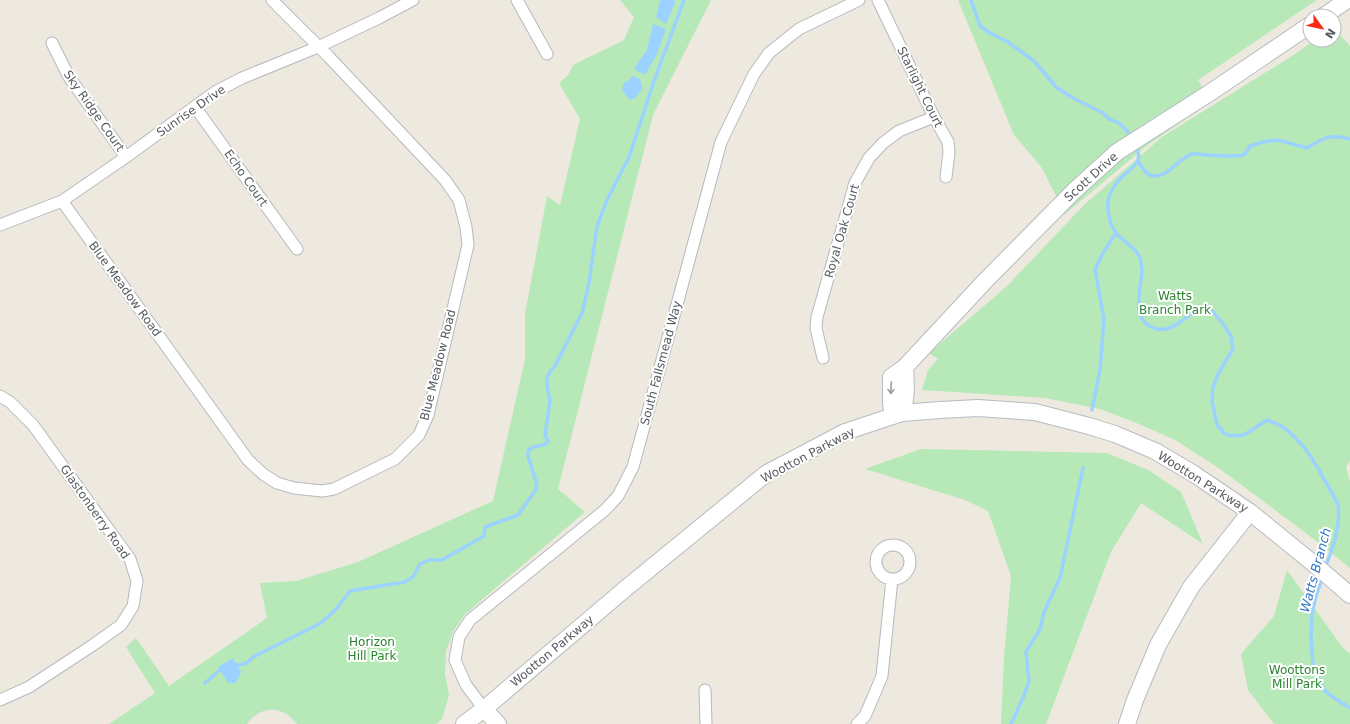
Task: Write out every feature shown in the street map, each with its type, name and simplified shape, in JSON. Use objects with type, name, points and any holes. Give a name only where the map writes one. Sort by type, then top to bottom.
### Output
[{"type":"main road","points":[[1336,8],[1347,0]]},
{"type":"main road","name":"Scott Drive","points":[[898,415],[890,403],[891,377],[904,366],[986,280],[1069,197],[1117,152],[1211,92],[1302,30]]},
{"type":"main road","name":"Wootton Parkway","points":[[464,724],[484,709],[625,588],[767,474],[845,432],[898,415],[940,410],[978,408],[1035,412],[1115,434],[1155,451],[1194,474],[1250,512],[1350,595]]},
{"type":"main road","points":[[1127,724],[1134,700],[1158,645],[1191,587],[1250,512]]},
{"type":"main road","points":[[484,709],[498,724]]},
{"type":"street","name":"Blue Meadow Road","points":[[62,201],[248,460],[263,474],[277,483],[294,488],[322,491],[334,489],[395,459],[419,435],[428,415],[468,245],[466,227],[459,200],[445,180],[318,46],[272,0]]},
{"type":"street","name":"Sunrise Drive","points":[[0,225],[62,201],[126,157],[215,92],[242,78],[379,18],[413,0]]},
{"type":"street","points":[[517,0],[547,54]]},
{"type":"street","name":"South Fallsmead Way","points":[[484,709],[466,685],[455,660],[459,637],[470,620],[605,510],[618,496],[633,467],[721,142],[754,74],[769,53],[799,29],[859,0]]},
{"type":"street","name":"Starlight Court","points":[[878,0],[934,118],[948,142],[949,152],[946,177]]},
{"type":"street","name":"Sky Ridge Court","points":[[52,43],[69,77],[126,157]]},
{"type":"street","name":"Echo Court","points":[[195,107],[296,249]]},
{"type":"street","name":"Royal Oak Court","points":[[823,358],[816,328],[817,318],[855,183],[869,158],[883,143],[899,131],[934,118]]},
{"type":"street","name":"Glastonberry Road","points":[[0,396],[10,402],[33,425],[130,559],[137,581],[133,606],[121,624],[93,645],[29,687],[0,700]]},
{"type":"street","points":[[857,724],[865,716],[882,676],[892,579]]},
{"type":"street","points":[[705,690],[706,724]]},
{"type":"green space","name":"Horizon Hill Park","points":[[620,0],[711,0],[653,115],[558,489],[585,512],[464,615],[453,632],[446,651],[445,674],[449,695],[442,719],[436,724],[297,724],[288,715],[282,712],[277,710],[265,710],[255,715],[247,724],[109,724],[155,693],[126,647],[136,638],[169,686],[267,618],[260,583],[296,581],[358,562],[493,501],[525,359],[525,314],[547,196],[560,205],[580,119],[559,83],[568,75],[573,65],[624,40],[634,17]]},
{"type":"green space","points":[[958,0],[1317,0],[1305,8],[1302,8],[1302,10],[1198,80],[1211,102],[1149,144],[1065,214],[1042,168],[1014,135]]},
{"type":"green space","name":"Watts Branch Park","points":[[1342,37],[1350,46],[1350,461],[1346,467],[1350,482],[1350,568],[1220,469],[1177,441],[1139,424],[1100,409],[1045,398],[922,390],[928,370],[938,359],[929,353],[1006,287],[1084,205],[1162,137],[1303,48],[1342,48]]},
{"type":"green space","points":[[921,449],[1107,453],[1148,470],[1181,492],[1203,544],[1141,503],[1111,552],[1046,724],[1001,724],[1004,658],[1011,576],[988,511],[965,500],[865,469]]},
{"type":"green space","name":"Woottons Mill Park","points":[[1287,570],[1343,648],[1350,654],[1350,724],[1274,724],[1248,690],[1241,654],[1274,616]]},
{"type":"water","points":[[660,0],[674,0],[675,3],[666,24],[656,17]]},
{"type":"water","points":[[653,24],[666,29],[656,56],[645,75],[634,69],[647,50]]},
{"type":"water","points":[[632,76],[640,79],[642,89],[635,98],[631,100],[622,89],[624,83]]},
{"type":"water","points":[[233,658],[241,672],[236,683],[228,683],[218,667]]},
{"type":"waterway","points":[[237,665],[247,663],[253,657],[321,623],[337,608],[350,591],[405,582],[413,577],[420,564],[429,560],[442,560],[484,536],[485,527],[518,515],[535,491],[537,485],[528,456],[528,451],[531,448],[546,444],[548,441],[545,435],[550,401],[547,378],[555,366],[582,313],[589,283],[597,226],[607,200],[629,157],[653,84],[684,0]]},
{"type":"waterway","name":"Watts Branch","points":[[971,0],[980,26],[1008,42],[1034,61],[1056,87],[1071,97],[1103,113],[1109,119],[1119,123],[1127,131],[1131,138]]},
{"type":"waterway","points":[[1138,160],[1146,173],[1152,176],[1160,176],[1192,154],[1239,156],[1244,155],[1250,146],[1263,142],[1278,140],[1307,148],[1318,141],[1327,138],[1337,137],[1350,139]]},
{"type":"waterway","name":"Watts Branch","points":[[1134,145],[1139,158],[1135,166],[1121,177],[1114,187],[1108,201],[1108,210],[1114,229],[1120,237],[1136,251],[1140,258],[1142,271],[1139,304],[1140,313],[1143,320],[1148,326],[1157,329],[1170,328],[1199,309],[1205,307],[1214,313],[1224,325],[1231,336],[1233,349],[1218,374],[1213,387],[1212,401],[1217,425],[1224,433],[1231,436],[1244,435],[1267,420],[1279,425],[1291,433],[1307,451],[1338,504],[1339,512],[1337,529],[1325,568]]},
{"type":"waterway","points":[[1092,410],[1100,370],[1104,320],[1095,269],[1116,233]]},
{"type":"waterway","points":[[1011,724],[1029,681],[1026,652],[1040,629],[1044,612],[1060,578],[1083,468]]},
{"type":"waterway","name":"Watts Branch","points":[[1323,576],[1312,613],[1311,639],[1313,665],[1324,690],[1350,708]]},
{"type":"waterway","points":[[205,683],[220,670]]}]
